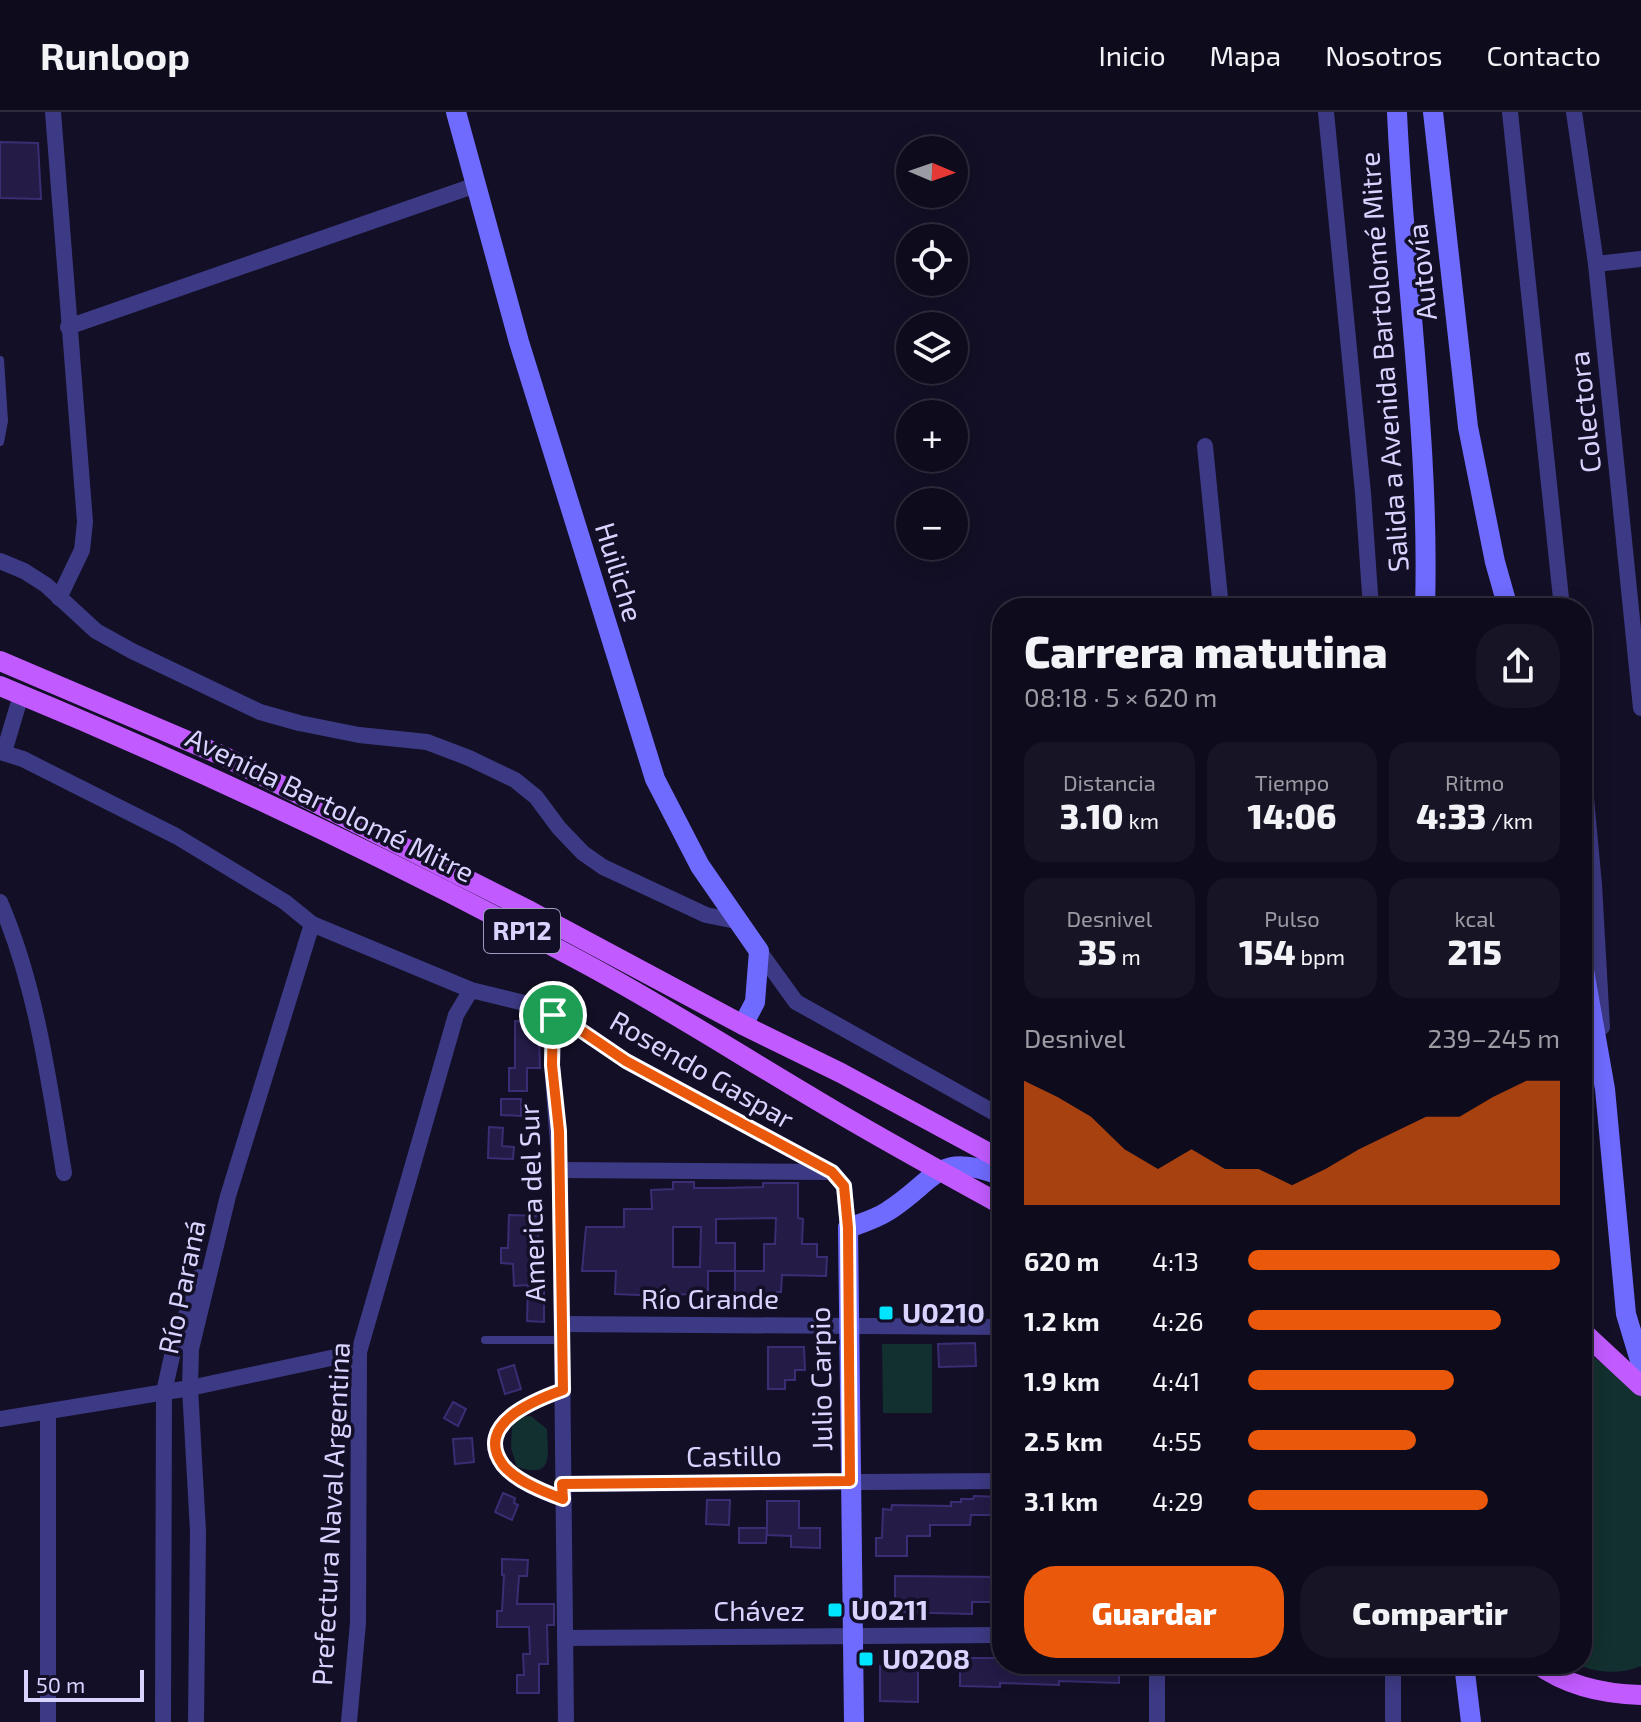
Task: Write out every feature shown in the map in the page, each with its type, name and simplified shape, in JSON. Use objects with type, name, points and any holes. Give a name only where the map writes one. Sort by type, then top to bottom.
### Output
[{"type":"main road","name":"Avenida Bartolomé Mitre","points":[[0,661],[223,756],[530,911],[992,1155]]},
{"type":"main road","name":"Avenida Bartolomé Mitre","points":[[0,686],[317,828],[514,926],[723,1041],[816,1101],[992,1200]]},
{"type":"main road","points":[[1592,1340],[1641,1386]]},
{"type":"main road","points":[[1554,1674],[1595,1690],[1641,1695]]},
{"type":"street","points":[[53,112],[85,522],[82,550],[59,598]]},
{"type":"street","name":"Huiliche","points":[[456,112],[519,342],[655,779],[700,866],[759,951]]},
{"type":"street","points":[[1326,112],[1370,598]]},
{"type":"street","name":"Salida a Avenida Bartolomé Mitre","points":[[1397,112],[1425,500],[1425,598]]},
{"type":"street","name":"Autovía","points":[[1433,112],[1468,427],[1505,598]]},
{"type":"street","name":"Colectora","points":[[1510,112],[1561,598]]},
{"type":"street","name":"Colectora","points":[[1574,112],[1596,264],[1639,654],[1641,708]]},
{"type":"street","points":[[68,327],[476,185]]},
{"type":"street","points":[[1596,264],[1641,259]]},
{"type":"street","points":[[1205,446],[1220,598]]},
{"type":"street","points":[[0,561],[24,571],[108,637],[260,712],[359,735],[427,742],[515,780],[536,797],[583,853],[603,867],[706,915],[741,922]]},
{"type":"street","points":[[2,752],[21,695]]},
{"type":"street","name":"Rosendo Gaspar","points":[[2,752],[23,759],[176,836],[285,902],[312,924],[471,990],[524,1003],[573,1025],[626,1061],[832,1172]]},
{"type":"street","points":[[1592,863],[1605,1089],[1626,1314],[1641,1364]]},
{"type":"street","points":[[0,902],[25,972],[38,1025],[64,1173]]},
{"type":"street","name":"Río Paraná","points":[[163,1722],[164,1392],[180,1329],[228,1196],[312,924]]},
{"type":"street","points":[[743,1025],[755,1002],[759,951]]},
{"type":"street","points":[[759,951],[796,1002],[992,1111]]},
{"type":"street","name":"Prefectura Naval Argentina","points":[[349,1722],[358,1623],[359,1352],[456,1015],[471,990]]},
{"type":"street","name":"America del Sur","points":[[553,1015],[552,1065],[560,1170],[566,1722]]},
{"type":"street","points":[[1592,1016],[1605,1089]]},
{"type":"street","points":[[560,1170],[832,1172],[844,1186],[848,1228],[890,1210],[938,1170],[956,1165],[977,1166],[992,1172]]},
{"type":"street","name":"Río Paraná","points":[[196,1722],[198,1531],[190,1388],[191,1349],[228,1196]]},
{"type":"street","name":"Julio Carpio","points":[[848,1228],[854,1722]]},
{"type":"street","name":"Río Grande","points":[[562,1332],[848,1326],[943,1332],[992,1328]]},
{"type":"street","points":[[0,1419],[190,1388],[359,1352]]},
{"type":"street","points":[[562,1492],[532,1485],[503,1465],[497,1442],[499,1430],[515,1412],[563,1390]]},
{"type":"street","points":[[48,1412],[48,1722]]},
{"type":"street","name":"Castillo","points":[[562,1492],[850,1481],[992,1481]]},
{"type":"street","name":"Chávez","points":[[565,1638],[992,1635]]},
{"type":"street","points":[[1157,1674],[1157,1722]]},
{"type":"street","points":[[1393,1674],[1393,1722]]},
{"type":"street","points":[[1465,1674],[1471,1722]]},
{"type":"lane","points":[[0,360],[4,421],[0,442]]},
{"type":"lane","points":[[485,1340],[562,1332]]},
{"type":"green space","points":[[882,1344],[932,1344],[932,1413],[883,1413]]},
{"type":"green space","points":[[1592,1356],[1641,1394],[1641,1666],[1617,1672],[1592,1669]]},
{"type":"green space","points":[[531,1416],[547,1429],[548,1456],[543,1467],[537,1470],[517,1467],[511,1448],[512,1422]]},
{"type":"building","points":[[0,142],[38,143],[41,199],[0,198]]},
{"type":"building","points":[[515,1021],[535,1022],[539,1039],[540,1068],[527,1068],[527,1091],[509,1091],[509,1068],[515,1068]]},
{"type":"building","points":[[501,1099],[521,1099],[521,1116],[501,1115]]},
{"type":"building","points":[[489,1127],[503,1128],[502,1146],[514,1147],[513,1159],[488,1158]]},
{"type":"building","points":[[673,1182],[694,1182],[694,1188],[798,1183],[798,1218],[803,1219],[802,1244],[817,1244],[817,1257],[827,1257],[826,1276],[782,1275],[781,1292],[777,1292],[776,1304],[735,1302],[735,1271],[708,1271],[708,1294],[639,1295],[615,1294],[616,1271],[582,1271],[586,1227],[624,1227],[624,1209],[652,1209],[651,1190],[673,1189]],"holes":[[[776,1218],[775,1244],[764,1244],[764,1271],[735,1271],[735,1243],[716,1243],[716,1219]],[[673,1227],[701,1227],[700,1267],[673,1267]]]},
{"type":"building","points":[[509,1215],[539,1216],[538,1247],[543,1247],[544,1262],[544,1322],[527,1321],[528,1285],[514,1286],[513,1264],[501,1263],[501,1248],[508,1248]]},
{"type":"building","points":[[975,1343],[976,1366],[939,1367],[938,1344]]},
{"type":"building","points":[[768,1347],[804,1347],[805,1370],[795,1370],[795,1380],[785,1380],[785,1389],[768,1389]]},
{"type":"building","points":[[514,1365],[521,1389],[505,1394],[498,1370]]},
{"type":"building","points":[[453,1402],[466,1409],[458,1426],[444,1418]]},
{"type":"building","points":[[472,1438],[474,1462],[455,1464],[453,1439]]},
{"type":"building","points":[[503,1493],[515,1498],[514,1503],[518,1505],[512,1520],[495,1512]]},
{"type":"building","points":[[974,1496],[992,1497],[992,1515],[971,1515],[970,1525],[930,1525],[930,1536],[907,1536],[907,1556],[876,1556],[876,1538],[882,1538],[883,1509],[891,1510],[892,1505],[951,1506],[951,1502],[973,1499]]},
{"type":"building","points":[[707,1500],[730,1500],[729,1525],[706,1524]]},
{"type":"building","points":[[767,1501],[799,1501],[799,1528],[820,1528],[820,1548],[791,1547],[791,1536],[767,1535]]},
{"type":"building","points":[[739,1528],[767,1528],[766,1543],[739,1543]]},
{"type":"building","points":[[502,1559],[528,1560],[527,1576],[519,1576],[517,1604],[554,1604],[554,1625],[547,1625],[548,1664],[539,1664],[539,1693],[517,1693],[517,1675],[524,1675],[523,1654],[530,1654],[529,1627],[497,1627],[497,1611],[502,1611]]},
{"type":"building","points":[[895,1576],[992,1577],[992,1602],[972,1602],[972,1614],[895,1612]]},
{"type":"building","points":[[960,1658],[992,1658],[992,1674],[1119,1674],[1119,1683],[1059,1681],[1059,1685],[1000,1683],[1000,1687],[960,1686]]},
{"type":"building","points":[[880,1666],[918,1666],[918,1702],[880,1701]]},
{"type":"place","name":"U0210","points":[[886,1313]]},
{"type":"place","name":"U0211","points":[[835,1610]]},
{"type":"place","name":"U0208","points":[[866,1659]]},
{"type":"route","points":[[553,1015],[626,1061],[832,1172],[844,1186],[848,1228],[850,1481],[562,1484],[563,1499],[546,1493],[503,1465],[497,1442],[499,1430],[506,1420],[537,1400],[563,1390],[559,1131],[552,1065],[553,1015]]}]
